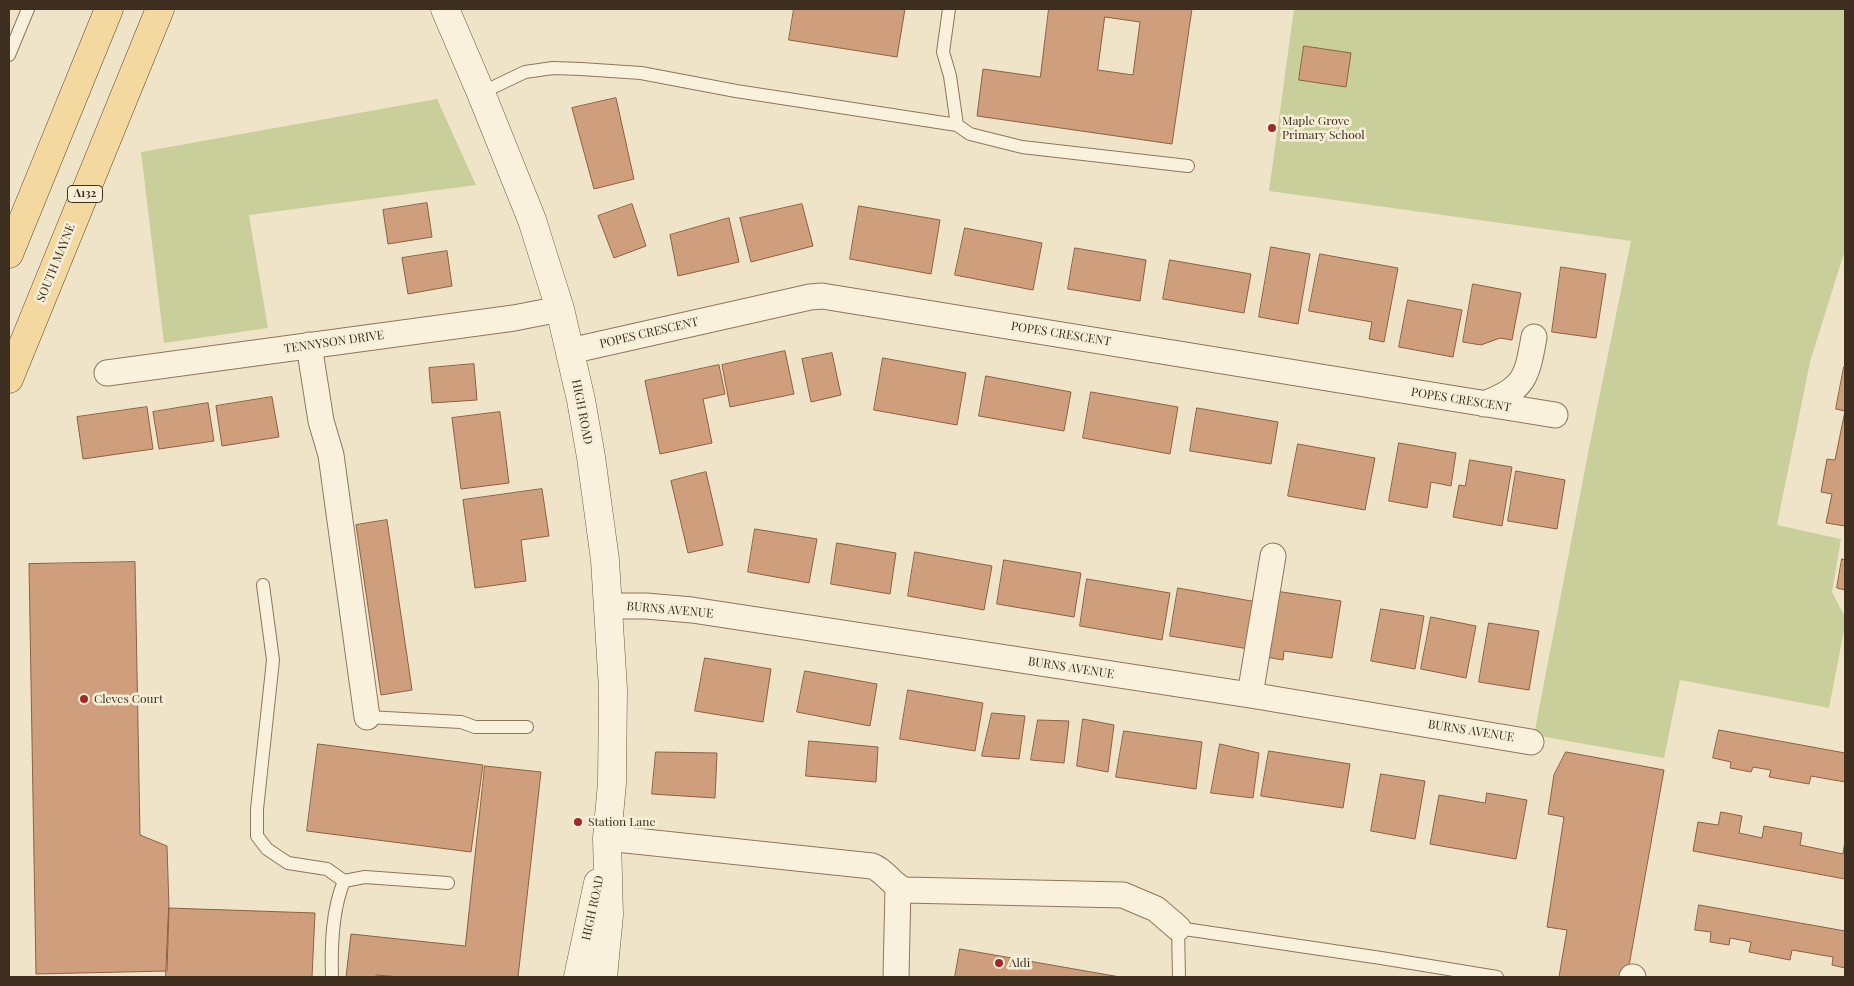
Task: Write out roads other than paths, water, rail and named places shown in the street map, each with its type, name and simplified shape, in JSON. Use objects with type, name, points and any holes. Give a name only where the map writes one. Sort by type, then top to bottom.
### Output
[{"type":"main road","points":[[9,254],[109,9]]},
{"type":"main road","name":"SOUTH MAYNE","points":[[9,379],[160,9]]},
{"type":"main road","name":"HIGH ROAD","points":[[445,9],[532,220],[560,309],[592,466],[604,552],[613,689],[614,734],[608,838],[610,916],[604,977]]},
{"type":"main road","name":"HIGH ROAD","points":[[578,977],[608,838]]},
{"type":"street","name":"POPES CRESCENT","points":[[570,351],[800,299],[822,296],[1555,415]]},
{"type":"street","name":"TENNYSON DRIVE","points":[[107,373],[514,318],[560,309]]},
{"type":"street","points":[[1484,404],[1507,394],[1522,382],[1530,362],[1534,337]]},
{"type":"street","points":[[309,345],[321,421],[331,455],[367,717]]},
{"type":"street","points":[[1250,695],[1274,556]]},
{"type":"street","name":"BURNS AVENUE","points":[[609,606],[646,606],[692,610],[1250,695],[1531,742]]},
{"type":"street","points":[[608,838],[872,866],[883,871],[898,888],[923,891],[1123,895],[1156,909],[1178,928]]},
{"type":"street","points":[[896,977],[898,888]]},
{"type":"lane","points":[[9,55],[28,9]]},
{"type":"lane","points":[[949,9],[943,52],[950,76],[957,125]]},
{"type":"lane","points":[[481,93],[525,72],[553,68],[641,73],[736,91],[957,125],[970,134],[1022,147],[1188,166]]},
{"type":"lane","points":[[263,585],[273,660],[257,809],[257,836],[267,849],[288,863],[327,869],[344,881],[365,877],[448,883]]},
{"type":"lane","points":[[367,717],[461,722],[475,727],[526,727]]},
{"type":"lane","points":[[332,977],[331,959],[337,899],[344,881]]},
{"type":"lane","points":[[1179,977],[1178,928],[1497,977]]},
{"type":"place","name":"Maple Grove Primary School","points":[[1272,128]]},
{"type":"place","name":"Cleves Court","points":[[84,699]]},
{"type":"place","name":"Station Lane","points":[[578,822]]},
{"type":"place","name":"Aldi","points":[[999,963]]}]
